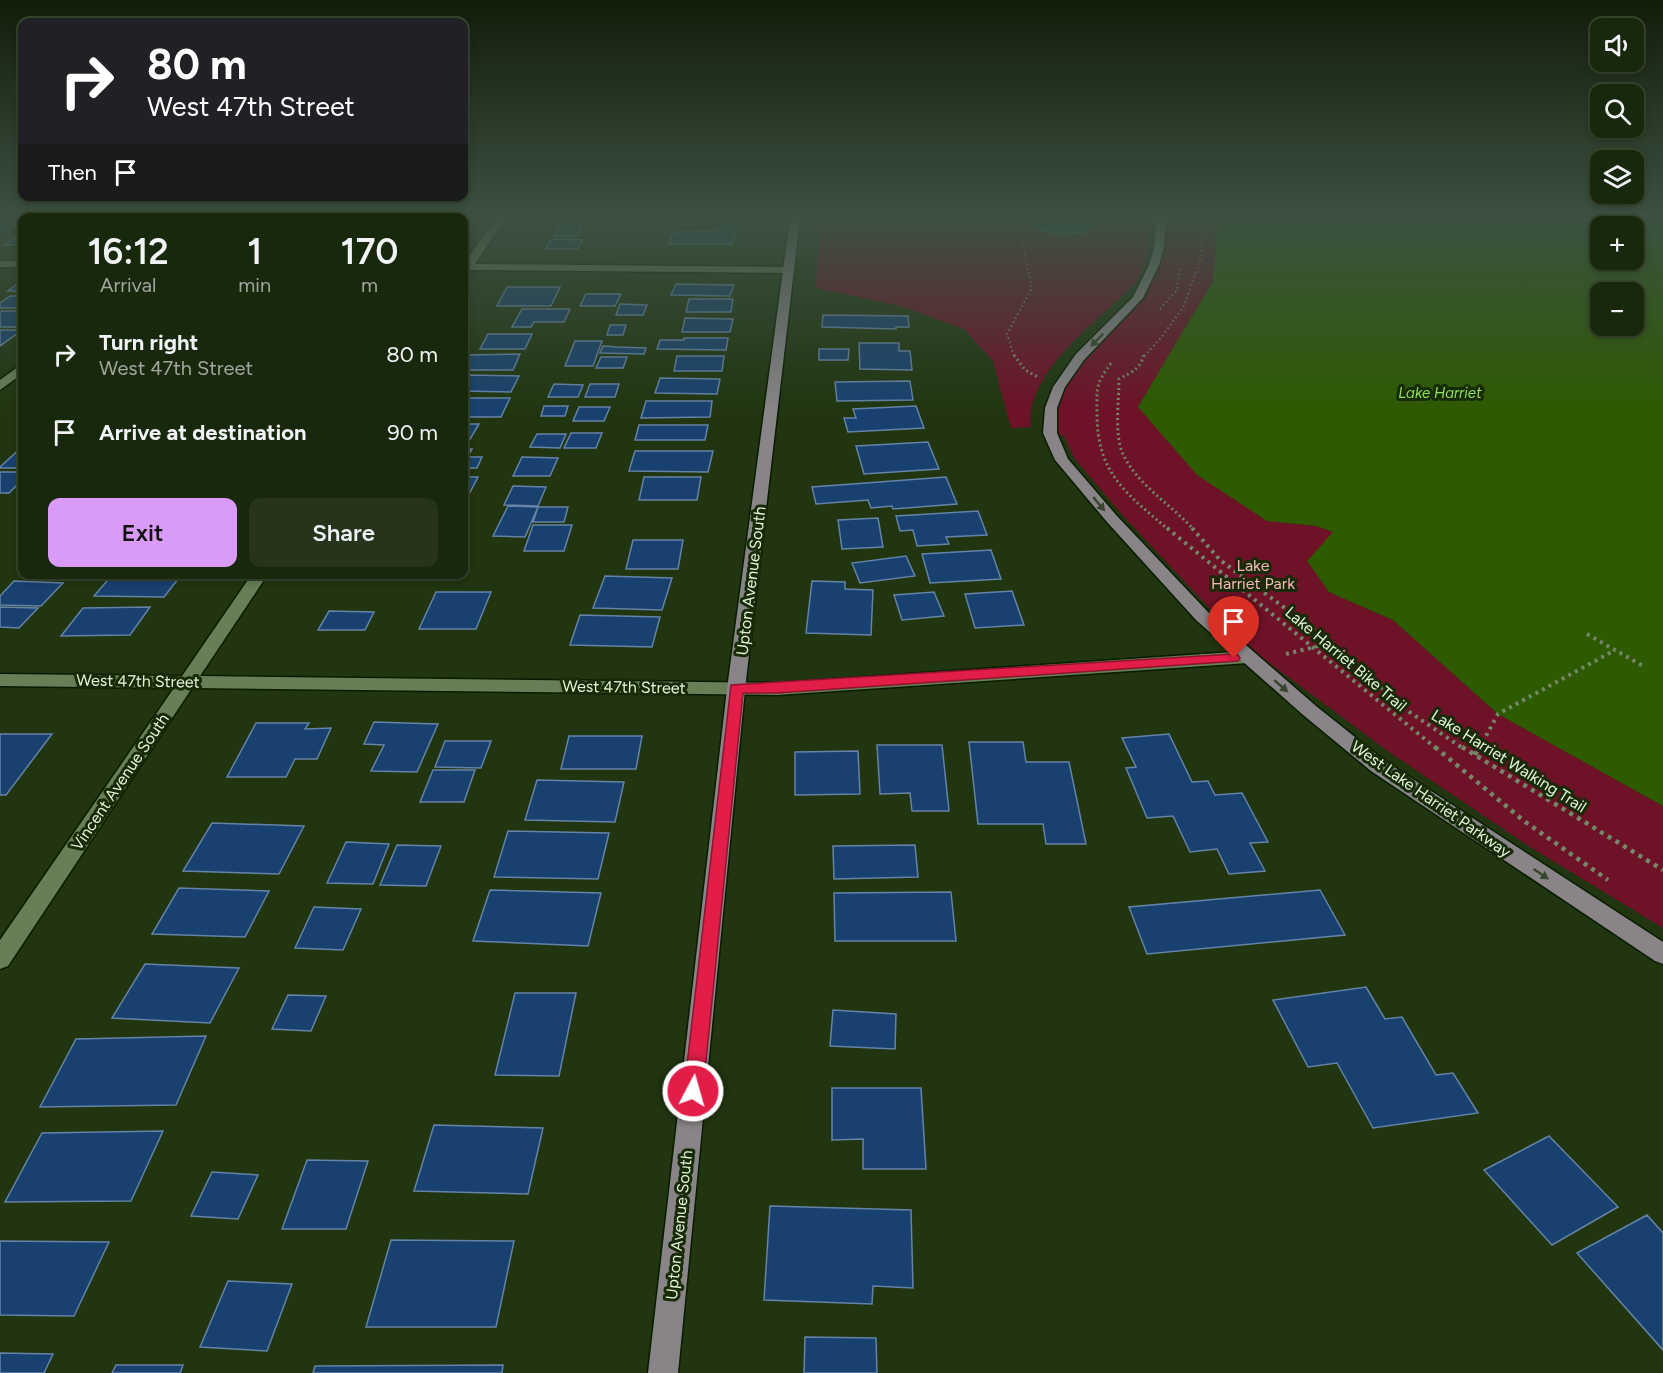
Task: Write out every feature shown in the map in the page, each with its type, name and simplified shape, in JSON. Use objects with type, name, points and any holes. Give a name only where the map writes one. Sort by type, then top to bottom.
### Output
[{"type":"street","name":"Upton Avenue South","points":[[663,1373],[736,688],[788,282]]},
{"type":"street","name":"West Lake Harriet Parkway","points":[[1146,282],[1138,298],[1080,357],[1062,384],[1051,408],[1050,433],[1062,460],[1112,519],[1202,616],[1378,766],[1663,954]]},
{"type":"street","points":[[0,386],[18,371]]},
{"type":"street","name":"Vincent Avenue South","points":[[0,959],[257,579]]},
{"type":"street","name":"West 47th Street","points":[[0,680],[777,689],[1248,657]]},
{"type":"path","points":[[1031,282],[1032,288],[1007,334],[1014,359],[1028,374],[1062,384]]},
{"type":"path","points":[[1158,311],[1177,290],[1178,282]]},
{"type":"path","name":"Lake Harriet Walking Trail","points":[[1192,282],[1184,306],[1161,338],[1144,356],[1141,365],[1135,371],[1119,379],[1119,437],[1122,453],[1134,472],[1185,520],[1220,560],[1332,642],[1405,710],[1663,870]]},
{"type":"path","name":"Lake Harriet Bike Trail","points":[[1115,357],[1097,383],[1097,439],[1107,467],[1131,497],[1208,563],[1314,646],[1524,821],[1617,886]]},
{"type":"path","points":[[1587,634],[1643,666]]},
{"type":"path","points":[[1284,654],[1332,642]]},
{"type":"path","points":[[1475,755],[1498,714],[1615,650]]},
{"type":"green space","points":[[816,282],[1135,282],[1070,344],[1057,360],[1037,393],[1031,410],[1031,427],[1011,428],[993,361],[964,329],[901,306],[816,288]]},
{"type":"green space","name":"Lake Harriet Park","points":[[1146,282],[1212,282],[1138,407],[1267,521],[1317,526],[1334,532],[1329,592],[1393,620],[1498,714],[1663,806],[1663,928],[1530,847],[1389,752],[1264,659],[1216,615],[1125,518],[1074,458],[1064,436],[1050,433],[1059,387],[1130,307]]},
{"type":"water","name":"Lake Harriet","points":[[1212,282],[1590,282],[1590,336],[1644,336],[1644,282],[1663,282],[1663,806],[1498,714],[1393,620],[1329,592],[1307,561],[1333,532],[1317,526],[1267,521],[1197,475],[1138,407]]},
{"type":"building","points":[[18,283],[18,291],[8,291]]},
{"type":"building","points":[[676,284],[734,285],[730,296],[671,295]]},
{"type":"building","points":[[507,287],[560,287],[551,306],[497,306]]},
{"type":"building","points":[[586,294],[621,294],[615,306],[580,306]]},
{"type":"building","points":[[10,296],[18,296],[18,308],[0,308],[0,303]]},
{"type":"building","points":[[689,299],[733,299],[731,312],[686,312]]},
{"type":"building","points":[[620,304],[647,305],[643,315],[616,315]]},
{"type":"building","points":[[522,309],[570,309],[564,322],[534,322],[531,327],[512,327]]},
{"type":"building","points":[[18,311],[18,327],[0,327],[0,312]]},
{"type":"building","points":[[823,315],[908,316],[909,327],[896,327],[896,329],[822,327]]},
{"type":"building","points":[[685,318],[733,319],[730,332],[682,332]]},
{"type":"building","points":[[610,325],[626,325],[623,335],[607,335]]},
{"type":"building","points":[[0,330],[18,330],[18,333],[0,346]]},
{"type":"building","points":[[488,334],[532,334],[525,349],[480,349]]},
{"type":"building","points":[[684,338],[728,338],[726,350],[657,349],[660,340],[684,340]]},
{"type":"building","points":[[575,341],[602,341],[593,366],[565,366]]},
{"type":"building","points":[[859,343],[899,343],[899,351],[910,351],[912,370],[860,369]]},
{"type":"building","points":[[603,346],[646,348],[644,354],[600,353]]},
{"type":"building","points":[[819,349],[849,349],[848,360],[819,360]]},
{"type":"building","points":[[520,354],[513,370],[468,370],[468,355]]},
{"type":"building","points":[[677,356],[724,356],[722,371],[674,371]]},
{"type":"building","points":[[601,357],[627,357],[623,368],[596,368]]},
{"type":"building","points":[[468,375],[519,376],[511,392],[468,391]]},
{"type":"building","points":[[660,378],[720,379],[717,394],[655,393]]},
{"type":"building","points":[[910,381],[913,400],[837,401],[835,382]]},
{"type":"building","points":[[554,384],[583,385],[578,397],[548,397]]},
{"type":"building","points":[[590,384],[619,384],[615,397],[585,397]]},
{"type":"building","points":[[468,398],[510,398],[501,417],[468,417]]},
{"type":"building","points":[[646,401],[712,401],[710,417],[641,418]]},
{"type":"building","points":[[544,406],[568,406],[565,416],[541,416]]},
{"type":"building","points":[[916,406],[924,428],[848,432],[844,418],[856,418],[853,409]]},
{"type":"building","points":[[579,407],[610,407],[604,421],[573,421]]},
{"type":"building","points":[[468,424],[479,424],[469,441]]},
{"type":"building","points":[[639,425],[708,425],[705,440],[635,440]]},
{"type":"building","points":[[571,433],[602,433],[596,448],[564,448]]},
{"type":"building","points":[[537,434],[566,434],[560,448],[530,447]]},
{"type":"building","points":[[928,442],[939,469],[864,474],[856,446]]},
{"type":"building","points":[[18,451],[18,468],[0,467]]},
{"type":"building","points":[[635,451],[713,451],[708,472],[629,471]]},
{"type":"building","points":[[468,457],[482,457],[477,468],[468,468]]},
{"type":"building","points":[[522,457],[558,458],[550,476],[513,476]]},
{"type":"building","points":[[0,472],[18,472],[18,484],[9,493],[0,493]]},
{"type":"building","points":[[468,477],[478,477],[468,496]]},
{"type":"building","points":[[644,477],[701,477],[697,500],[639,500]]},
{"type":"building","points":[[946,477],[957,504],[893,509],[892,506],[871,508],[868,500],[816,504],[812,487]]},
{"type":"building","points":[[513,486],[546,487],[538,506],[504,505]]},
{"type":"building","points":[[508,506],[538,507],[525,537],[493,536]]},
{"type":"building","points":[[538,507],[568,507],[564,522],[533,522]]},
{"type":"building","points":[[978,511],[987,535],[946,537],[949,544],[917,546],[913,530],[900,531],[896,516]]},
{"type":"building","points":[[878,518],[883,547],[842,549],[838,520]]},
{"type":"building","points":[[533,525],[572,525],[564,551],[524,551]]},
{"type":"building","points":[[633,540],[683,540],[678,569],[626,569]]},
{"type":"building","points":[[991,550],[1001,579],[930,583],[922,554]]},
{"type":"building","points":[[906,556],[915,576],[860,583],[852,563]]},
{"type":"building","points":[[605,576],[672,578],[662,610],[593,608]]},
{"type":"building","points":[[109,579],[178,579],[164,597],[94,596]]},
{"type":"building","points":[[14,581],[63,583],[41,606],[0,605],[0,596]]},
{"type":"building","points":[[812,581],[845,582],[845,589],[873,590],[871,635],[806,633]]},
{"type":"building","points":[[1012,591],[1024,625],[975,628],[965,594]]},
{"type":"building","points":[[436,592],[491,592],[476,629],[419,629]]},
{"type":"building","points":[[934,592],[944,616],[902,620],[894,595]]},
{"type":"building","points":[[0,607],[38,608],[19,628],[0,627]]},
{"type":"building","points":[[150,607],[130,635],[61,636],[83,608]]},
{"type":"building","points":[[329,611],[374,612],[365,630],[318,630]]},
{"type":"building","points":[[580,615],[660,617],[652,647],[570,645]]},
{"type":"building","points":[[374,722],[438,724],[417,772],[371,771],[384,745],[364,744]]},
{"type":"building","points":[[256,723],[309,723],[305,729],[331,728],[317,759],[295,759],[286,777],[227,777]]},
{"type":"building","points":[[0,734],[52,734],[6,795],[0,795]]},
{"type":"building","points":[[1169,734],[1192,782],[1208,781],[1215,795],[1242,793],[1268,842],[1250,843],[1265,871],[1229,874],[1217,849],[1190,852],[1173,816],[1147,818],[1126,768],[1136,767],[1122,738]]},
{"type":"building","points":[[569,736],[642,736],[636,769],[561,769]]},
{"type":"building","points":[[445,741],[491,741],[481,768],[435,767]]},
{"type":"building","points":[[969,742],[1023,742],[1026,762],[1069,762],[1086,844],[1046,844],[1043,824],[978,824]]},
{"type":"building","points":[[877,745],[942,745],[949,811],[912,811],[910,793],[880,794]]},
{"type":"building","points":[[858,751],[860,794],[795,795],[795,752]]},
{"type":"building","points":[[433,770],[475,770],[464,802],[420,802]]},
{"type":"building","points":[[537,780],[624,782],[615,822],[525,820]]},
{"type":"building","points":[[212,823],[304,826],[279,874],[183,871]]},
{"type":"building","points":[[508,831],[609,833],[598,879],[494,877]]},
{"type":"building","points":[[346,842],[389,844],[373,884],[327,883]]},
{"type":"building","points":[[397,845],[441,846],[426,886],[380,885]]},
{"type":"building","points":[[915,845],[918,877],[834,879],[833,846]]},
{"type":"building","points":[[179,888],[269,891],[245,937],[152,934]]},
{"type":"building","points":[[490,890],[601,893],[588,946],[473,941]]},
{"type":"building","points":[[1320,890],[1345,935],[1147,954],[1129,907]]},
{"type":"building","points":[[951,892],[956,941],[835,941],[834,893]]},
{"type":"building","points":[[314,907],[361,909],[343,950],[295,948]]},
{"type":"building","points":[[145,964],[239,968],[210,1023],[112,1018]]},
{"type":"building","points":[[1366,987],[1385,1019],[1402,1017],[1436,1075],[1453,1073],[1478,1113],[1373,1128],[1337,1063],[1308,1067],[1273,1000]]},
{"type":"building","points":[[515,993],[576,993],[559,1076],[495,1075]]},
{"type":"building","points":[[288,995],[326,996],[311,1031],[272,1029]]},
{"type":"building","points":[[833,1010],[896,1014],[895,1049],[830,1046]]},
{"type":"building","points":[[206,1036],[176,1105],[40,1107],[76,1039]]},
{"type":"building","points":[[832,1088],[921,1088],[926,1169],[863,1169],[863,1139],[832,1140]]},
{"type":"building","points":[[434,1125],[543,1128],[528,1194],[414,1191]]},
{"type":"building","points":[[163,1131],[131,1201],[5,1202],[42,1133]]},
{"type":"building","points":[[1549,1136],[1618,1207],[1552,1245],[1484,1170]]},
{"type":"building","points":[[307,1160],[368,1161],[346,1229],[282,1229]]},
{"type":"building","points":[[212,1172],[258,1175],[238,1219],[191,1216]]},
{"type":"building","points":[[770,1206],[911,1210],[913,1288],[873,1286],[872,1304],[764,1300]]},
{"type":"building","points":[[1647,1215],[1663,1233],[1663,1350],[1577,1253]]},
{"type":"building","points":[[391,1240],[514,1241],[496,1327],[366,1327]]},
{"type":"building","points":[[0,1241],[109,1242],[74,1316],[0,1315]]},
{"type":"building","points":[[228,1281],[292,1284],[267,1351],[200,1347]]},
{"type":"building","points":[[805,1337],[876,1338],[877,1373],[804,1373]]},
{"type":"building","points":[[0,1353],[53,1354],[44,1373],[0,1373]]},
{"type":"building","points":[[116,1365],[183,1365],[180,1373],[112,1373]]},
{"type":"building","points":[[503,1365],[502,1373],[313,1373],[315,1366]]},
{"type":"route","points":[[693,1091],[736,688],[777,689],[1234,658]]}]
